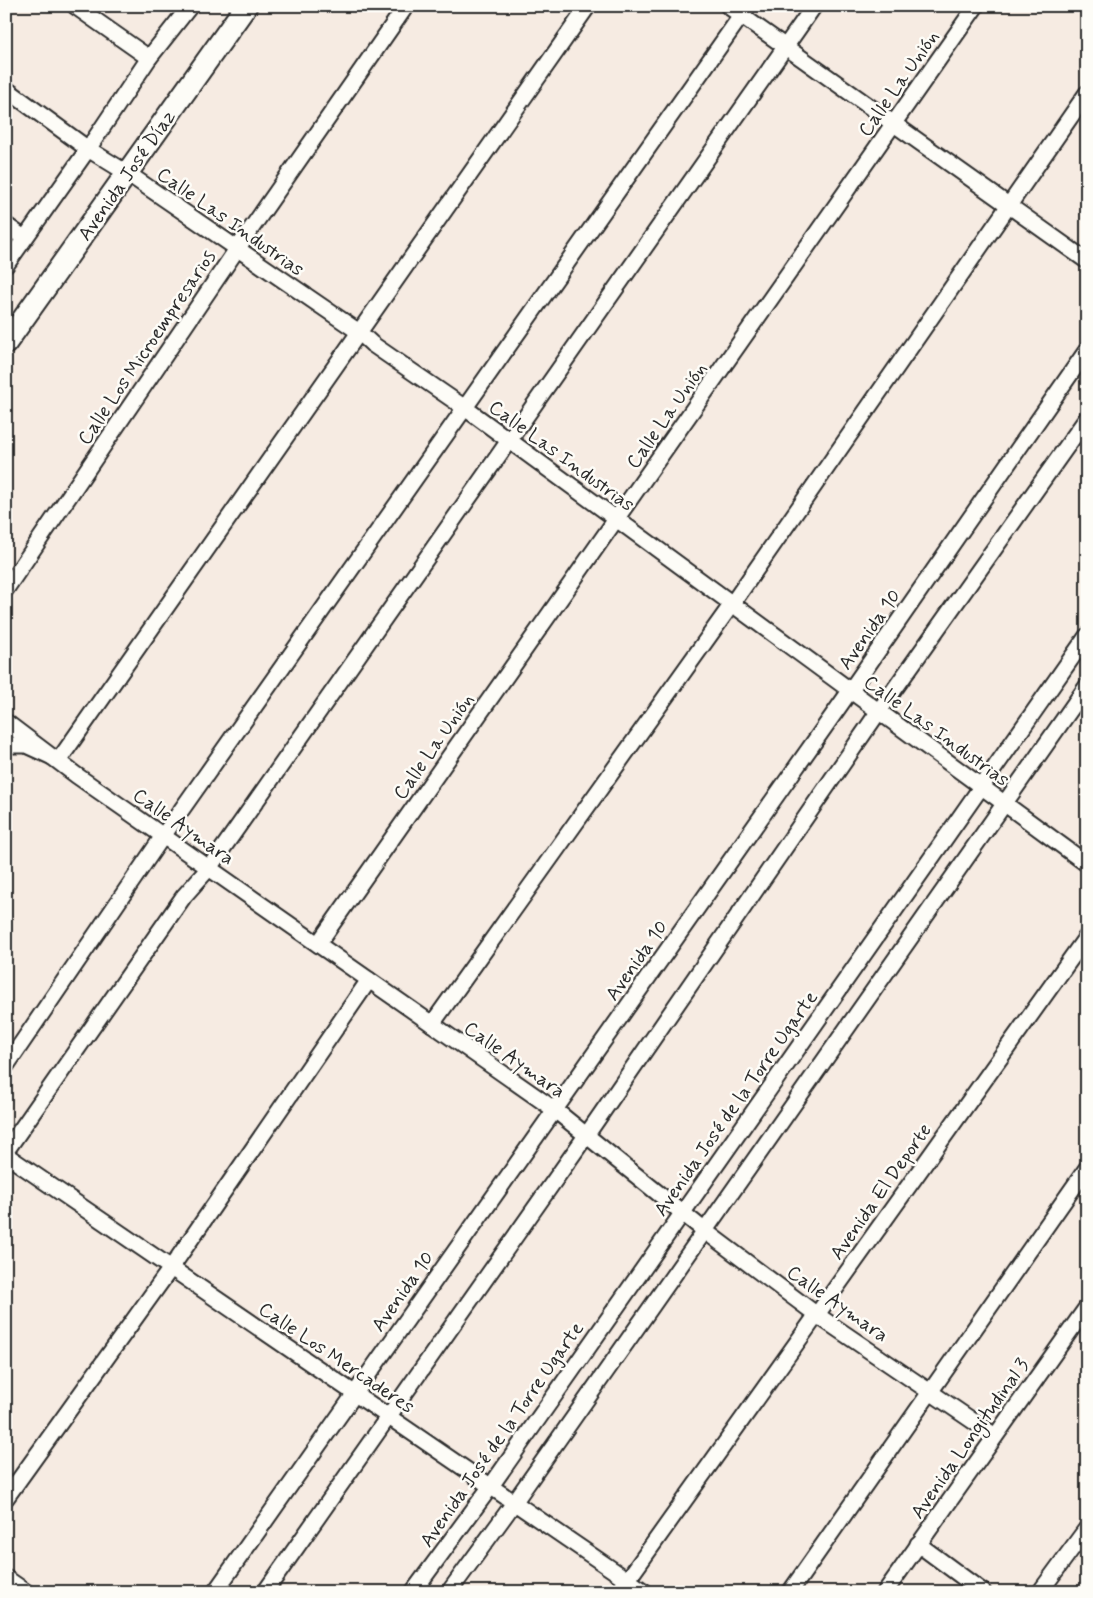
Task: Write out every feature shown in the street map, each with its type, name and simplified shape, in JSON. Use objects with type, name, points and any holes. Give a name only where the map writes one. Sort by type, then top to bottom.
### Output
[{"type":"street","points":[[75,6],[149,58]]},
{"type":"street","points":[[6,265],[88,149],[149,58],[190,6]]},
{"type":"street","name":"Calle Los Microempresarios","points":[[6,589],[237,249],[406,6]]},
{"type":"street","points":[[6,745],[26,745],[59,760],[588,6]]},
{"type":"street","points":[[728,6],[744,11],[785,47],[1087,261]]},
{"type":"street","points":[[6,1153],[184,896],[209,868],[814,6]]},
{"type":"street","name":"Calle La Unión","points":[[318,944],[976,6]]},
{"type":"street","name":"Avenida José Díaz","points":[[7,341],[127,173],[241,8]]},
{"type":"street","points":[[6,1066],[163,836],[744,11]]},
{"type":"street","name":"Calle Las Industrias","points":[[6,89],[88,149],[127,173],[359,332],[372,344],[465,408],[1087,864]]},
{"type":"street","points":[[432,1024],[732,604],[1087,93]]},
{"type":"street","points":[[6,225],[24,238]]},
{"type":"street","name":"Avenida 10","points":[[216,1592],[354,1393],[850,691],[1087,350]]},
{"type":"street","points":[[265,1592],[586,1135],[879,712],[1087,418]]},
{"type":"street","name":"Avenida José de la Torre Ugarte","points":[[413,1592],[491,1486],[1087,636]]},
{"type":"street","points":[[449,1592],[515,1502],[1087,686]]},
{"type":"street","name":"Calle Aymara","points":[[6,722],[59,760],[76,775],[554,1110],[705,1231],[817,1315],[995,1436]]},
{"type":"street","name":"Avenida El Deporte","points":[[623,1586],[1087,936]]},
{"type":"street","points":[[6,1498],[171,1268],[369,980]]},
{"type":"street","name":"Calle Los Mercaderes","points":[[6,1153],[171,1268],[515,1502],[623,1586],[646,1592]]},
{"type":"street","points":[[790,1592],[1087,1168]]},
{"type":"street","name":"Avenida Longitudinal 3","points":[[885,1592],[1087,1307]]},
{"type":"street","points":[[1040,1592],[1087,1528]]},
{"type":"street","points":[[918,1544],[983,1592]]},
{"type":"street","points":[[6,1578],[26,1592]]}]
